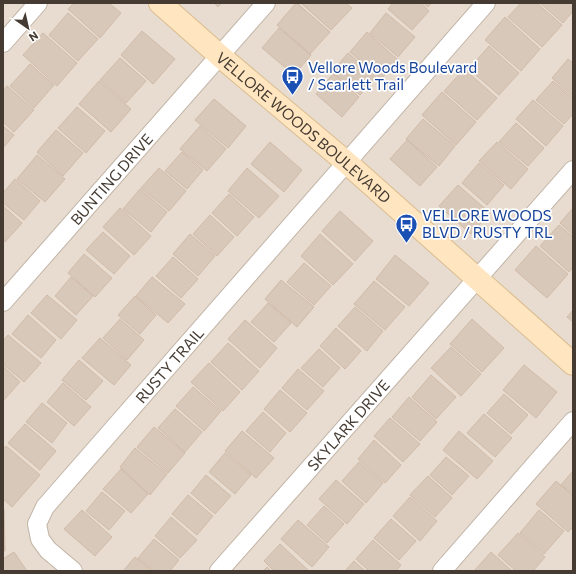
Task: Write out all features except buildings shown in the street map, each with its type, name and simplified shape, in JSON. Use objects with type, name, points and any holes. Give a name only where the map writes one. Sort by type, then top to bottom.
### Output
[{"type":"street","points":[[3,43],[38,3]]},
{"type":"street","name":"VELLORE WOODS BOULEVARD","points":[[160,3],[220,56],[346,162],[573,364]]},
{"type":"street","name":"BUNTING DRIVE","points":[[3,302],[266,3]]},
{"type":"street","name":"RUSTY TRAIL","points":[[73,571],[48,550],[40,539],[38,524],[45,507],[486,3]]},
{"type":"street","name":"SKYLARK DRIVE","points":[[219,571],[573,170]]},
{"type":"street","points":[[442,571],[573,421]]},
{"type":"shaded area","points":[[3,3],[573,3],[573,571],[3,571]]},
{"type":"place","name":"Vellore Woods Boulevard / Scarlett Trail","points":[[293,96]]},
{"type":"place","name":"VELLORE WOODS BLVD / RUSTY TRL","points":[[407,244]]}]
